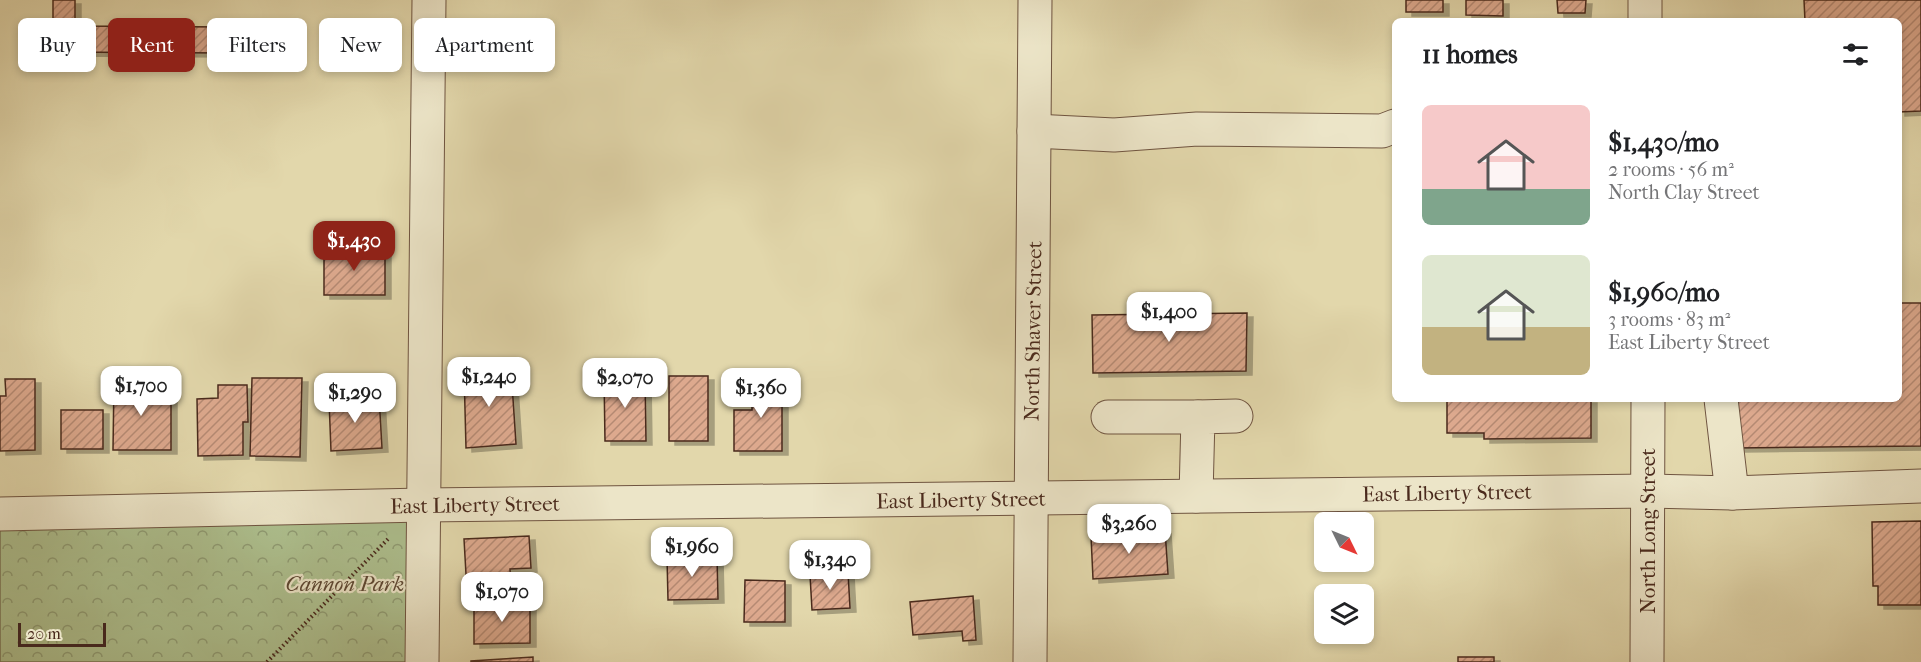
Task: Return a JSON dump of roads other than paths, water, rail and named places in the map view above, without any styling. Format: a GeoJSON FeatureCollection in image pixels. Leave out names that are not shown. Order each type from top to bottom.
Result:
{"type":"FeatureCollection","features":[{"type":"Feature","properties":{"kind":"street"},"geometry":{"type":"LineString","coordinates":[[422,662],[429,0]]}},
{"type":"Feature","properties":{"kind":"street","name":"North Shaver Street"},"geometry":{"type":"LineString","coordinates":[[1030,662],[1035,0]]}},
{"type":"Feature","properties":{"kind":"street"},"geometry":{"type":"LineString","coordinates":[[1645,0],[1645,18]]}},
{"type":"Feature","properties":{"kind":"street"},"geometry":{"type":"LineString","coordinates":[[1034,131],[1114,135],[1197,129],[1382,131],[1392,127]]}},
{"type":"Feature","properties":{"kind":"street","name":"North Long Street"},"geometry":{"type":"LineString","coordinates":[[1647,662],[1648,402]]}},
{"type":"Feature","properties":{"kind":"street"},"geometry":{"type":"LineString","coordinates":[[1721,402],[1732,493]]}},
{"type":"Feature","properties":{"kind":"street"},"geometry":{"type":"LineString","coordinates":[[1108,417],[1236,416]]}},
{"type":"Feature","properties":{"kind":"street"},"geometry":{"type":"LineString","coordinates":[[1196,496],[1198,417]]}},
{"type":"Feature","properties":{"kind":"street","name":"East Liberty Street"},"geometry":{"type":"LineString","coordinates":[[0,514],[424,505],[1648,491],[1732,493],[1921,486]]}},
{"type":"Feature","properties":{"kind":"park label","name":"Cannon Park"},"geometry":{"type":"Point","coordinates":[345,584]}}]}
